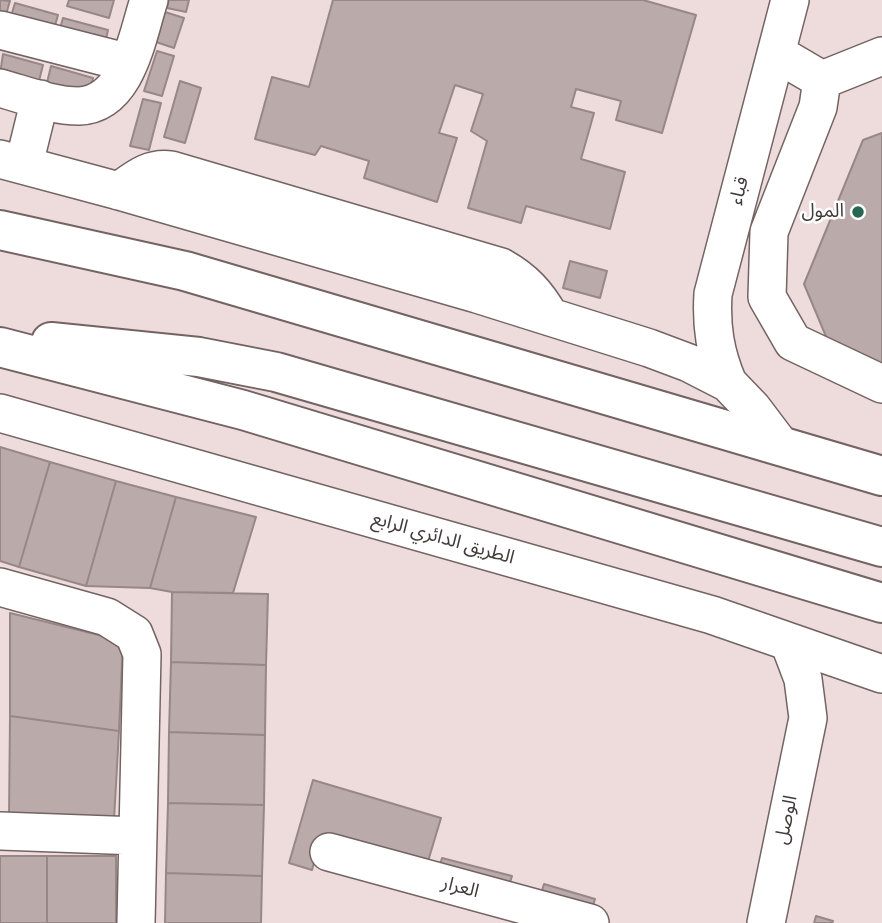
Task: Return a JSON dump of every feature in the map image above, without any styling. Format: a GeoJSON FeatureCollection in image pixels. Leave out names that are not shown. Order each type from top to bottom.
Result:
{"type":"FeatureCollection","features":[{"type":"Feature","properties":{"kind":"main road"},"geometry":{"type":"LineString","coordinates":[[0,230],[185,271],[882,476]]}},
{"type":"Feature","properties":{"kind":"main road"},"geometry":{"type":"LineString","coordinates":[[0,339],[137,349],[199,357],[276,372],[882,547]]}},
{"type":"Feature","properties":{"kind":"main road"},"geometry":{"type":"LineString","coordinates":[[0,347],[243,410],[882,603]]}},
{"type":"Feature","properties":{"kind":"street"},"geometry":{"type":"LineString","coordinates":[[0,88],[81,106],[97,102],[111,93],[121,80],[149,0]]}},
{"type":"Feature","properties":{"kind":"street","name":"قباء"},"geometry":{"type":"LineString","coordinates":[[728,383],[715,345],[713,294],[790,0]]}},
{"type":"Feature","properties":{"kind":"street"},"geometry":{"type":"LineString","coordinates":[[0,30],[129,63]]}},
{"type":"Feature","properties":{"kind":"street"},"geometry":{"type":"LineString","coordinates":[[776,52],[822,80]]}},
{"type":"Feature","properties":{"kind":"street"},"geometry":{"type":"LineString","coordinates":[[822,80],[882,56]]}},
{"type":"Feature","properties":{"kind":"street"},"geometry":{"type":"LineString","coordinates":[[822,80],[818,107],[769,232],[766,297],[793,342],[882,384]]}},
{"type":"Feature","properties":{"kind":"street"},"geometry":{"type":"LineString","coordinates":[[40,99],[12,162],[119,191],[649,348],[689,363],[728,383],[752,408],[780,445]]}},
{"type":"Feature","properties":{"kind":"street","name":"الطريق الدائري الرابع"},"geometry":{"type":"LineString","coordinates":[[0,414],[712,615],[872,672]]}},
{"type":"Feature","properties":{"kind":"street"},"geometry":{"type":"LineString","coordinates":[[0,587],[107,617],[134,634],[142,654],[136,923]]}},
{"type":"Feature","properties":{"kind":"street","name":"الوصل"},"geometry":{"type":"LineString","coordinates":[[766,923],[808,718],[803,679],[789,642]]}},
{"type":"Feature","properties":{"kind":"street"},"geometry":{"type":"LineString","coordinates":[[808,718],[833,691],[872,672]]}},
{"type":"Feature","properties":{"kind":"street"},"geometry":{"type":"LineString","coordinates":[[0,831],[138,836]]}},
{"type":"Feature","properties":{"kind":"street","name":"العرار"},"geometry":{"type":"LineString","coordinates":[[329,852],[590,923]]}},
{"type":"Feature","properties":{"kind":"building"},"geometry":{"type":"Polygon","coordinates":[[[0,0],[10,1],[4,21],[0,19],[0,0]]]}},
{"type":"Feature","properties":{"kind":"building"},"geometry":{"type":"Polygon","coordinates":[[[69,0],[114,0],[109,18],[67,6],[69,0]]]}},
{"type":"Feature","properties":{"kind":"building"},"geometry":{"type":"Polygon","coordinates":[[[169,0],[189,0],[186,12],[167,8],[169,0]]]}},
{"type":"Feature","properties":{"kind":"building"},"geometry":{"type":"Polygon","coordinates":[[[333,0],[643,0],[696,15],[662,133],[616,120],[621,101],[576,89],[571,107],[594,113],[581,159],[625,172],[610,229],[526,206],[521,223],[468,208],[487,141],[471,131],[483,94],[455,85],[439,133],[457,138],[437,202],[364,178],[369,161],[321,146],[315,155],[255,139],[272,77],[309,87],[333,0]]]}},
{"type":"Feature","properties":{"kind":"building"},"geometry":{"type":"Polygon","coordinates":[[[15,3],[58,15],[52,36],[9,23],[15,3]]]}},
{"type":"Feature","properties":{"kind":"building"},"geometry":{"type":"Polygon","coordinates":[[[165,12],[184,18],[174,48],[156,42],[165,12]]]}},
{"type":"Feature","properties":{"kind":"building"},"geometry":{"type":"Polygon","coordinates":[[[63,18],[108,30],[104,48],[58,35],[63,18]]]}},
{"type":"Feature","properties":{"kind":"building"},"geometry":{"type":"Polygon","coordinates":[[[157,51],[174,56],[162,96],[144,91],[157,51]]]}},
{"type":"Feature","properties":{"kind":"building"},"geometry":{"type":"Polygon","coordinates":[[[3,54],[43,65],[38,85],[0,74],[3,54]]]}},
{"type":"Feature","properties":{"kind":"building"},"geometry":{"type":"Polygon","coordinates":[[[51,66],[93,78],[88,99],[46,87],[51,66]]]}},
{"type":"Feature","properties":{"kind":"building"},"geometry":{"type":"Polygon","coordinates":[[[180,81],[201,88],[185,143],[164,137],[180,81]]]}},
{"type":"Feature","properties":{"kind":"building"},"geometry":{"type":"Polygon","coordinates":[[[143,99],[161,103],[149,150],[130,146],[143,99]]]}},
{"type":"Feature","properties":{"kind":"building","name":"المول"},"geometry":{"type":"Polygon","coordinates":[[[882,133],[882,370],[830,346],[804,284],[863,140],[882,133]]]}},
{"type":"Feature","properties":{"kind":"building"},"geometry":{"type":"Polygon","coordinates":[[[570,261],[607,271],[600,298],[563,288],[570,261]]]}},
{"type":"Feature","properties":{"kind":"building"},"geometry":{"type":"Polygon","coordinates":[[[0,447],[50,462],[19,567],[0,561],[0,447]]]}},
{"type":"Feature","properties":{"kind":"building"},"geometry":{"type":"Polygon","coordinates":[[[50,462],[116,481],[86,586],[19,567],[50,462]]]}},
{"type":"Feature","properties":{"kind":"building"},"geometry":{"type":"Polygon","coordinates":[[[116,481],[176,497],[150,588],[86,586],[116,481]]]}},
{"type":"Feature","properties":{"kind":"building"},"geometry":{"type":"Polygon","coordinates":[[[176,497],[256,517],[233,593],[172,592],[150,588],[176,497]]]}},
{"type":"Feature","properties":{"kind":"building"},"geometry":{"type":"Polygon","coordinates":[[[172,592],[268,594],[266,665],[171,662],[172,592]]]}},
{"type":"Feature","properties":{"kind":"building"},"geometry":{"type":"Polygon","coordinates":[[[10,613],[123,641],[119,731],[10,716],[10,613]]]}},
{"type":"Feature","properties":{"kind":"building"},"geometry":{"type":"Polygon","coordinates":[[[171,662],[266,665],[265,735],[169,732],[171,662]]]}},
{"type":"Feature","properties":{"kind":"building"},"geometry":{"type":"Polygon","coordinates":[[[10,716],[119,731],[114,820],[9,818],[10,716]]]}},
{"type":"Feature","properties":{"kind":"building"},"geometry":{"type":"Polygon","coordinates":[[[169,732],[265,735],[264,805],[168,803],[169,732]]]}},
{"type":"Feature","properties":{"kind":"building"},"geometry":{"type":"Polygon","coordinates":[[[313,780],[441,818],[426,868],[321,837],[312,870],[289,863],[313,780]]]}},
{"type":"Feature","properties":{"kind":"building"},"geometry":{"type":"Polygon","coordinates":[[[168,803],[264,805],[262,876],[166,873],[168,803]]]}},
{"type":"Feature","properties":{"kind":"building"},"geometry":{"type":"Polygon","coordinates":[[[0,856],[47,856],[47,923],[0,923],[0,856]]]}},
{"type":"Feature","properties":{"kind":"building"},"geometry":{"type":"Polygon","coordinates":[[[47,856],[116,856],[116,923],[47,923],[47,856]]]}},
{"type":"Feature","properties":{"kind":"building"},"geometry":{"type":"Polygon","coordinates":[[[442,858],[512,876],[508,889],[438,871],[442,858]]]}},
{"type":"Feature","properties":{"kind":"building"},"geometry":{"type":"Polygon","coordinates":[[[166,873],[262,876],[261,923],[165,923],[166,873]]]}},
{"type":"Feature","properties":{"kind":"building"},"geometry":{"type":"Polygon","coordinates":[[[544,884],[595,899],[590,915],[539,900],[544,884]]]}},
{"type":"Feature","properties":{"kind":"building"},"geometry":{"type":"Polygon","coordinates":[[[816,916],[833,921],[814,923],[816,916]]]}},
{"type":"Feature","properties":{"kind":"place","name":"المول"},"geometry":{"type":"Point","coordinates":[858,212]}}]}
